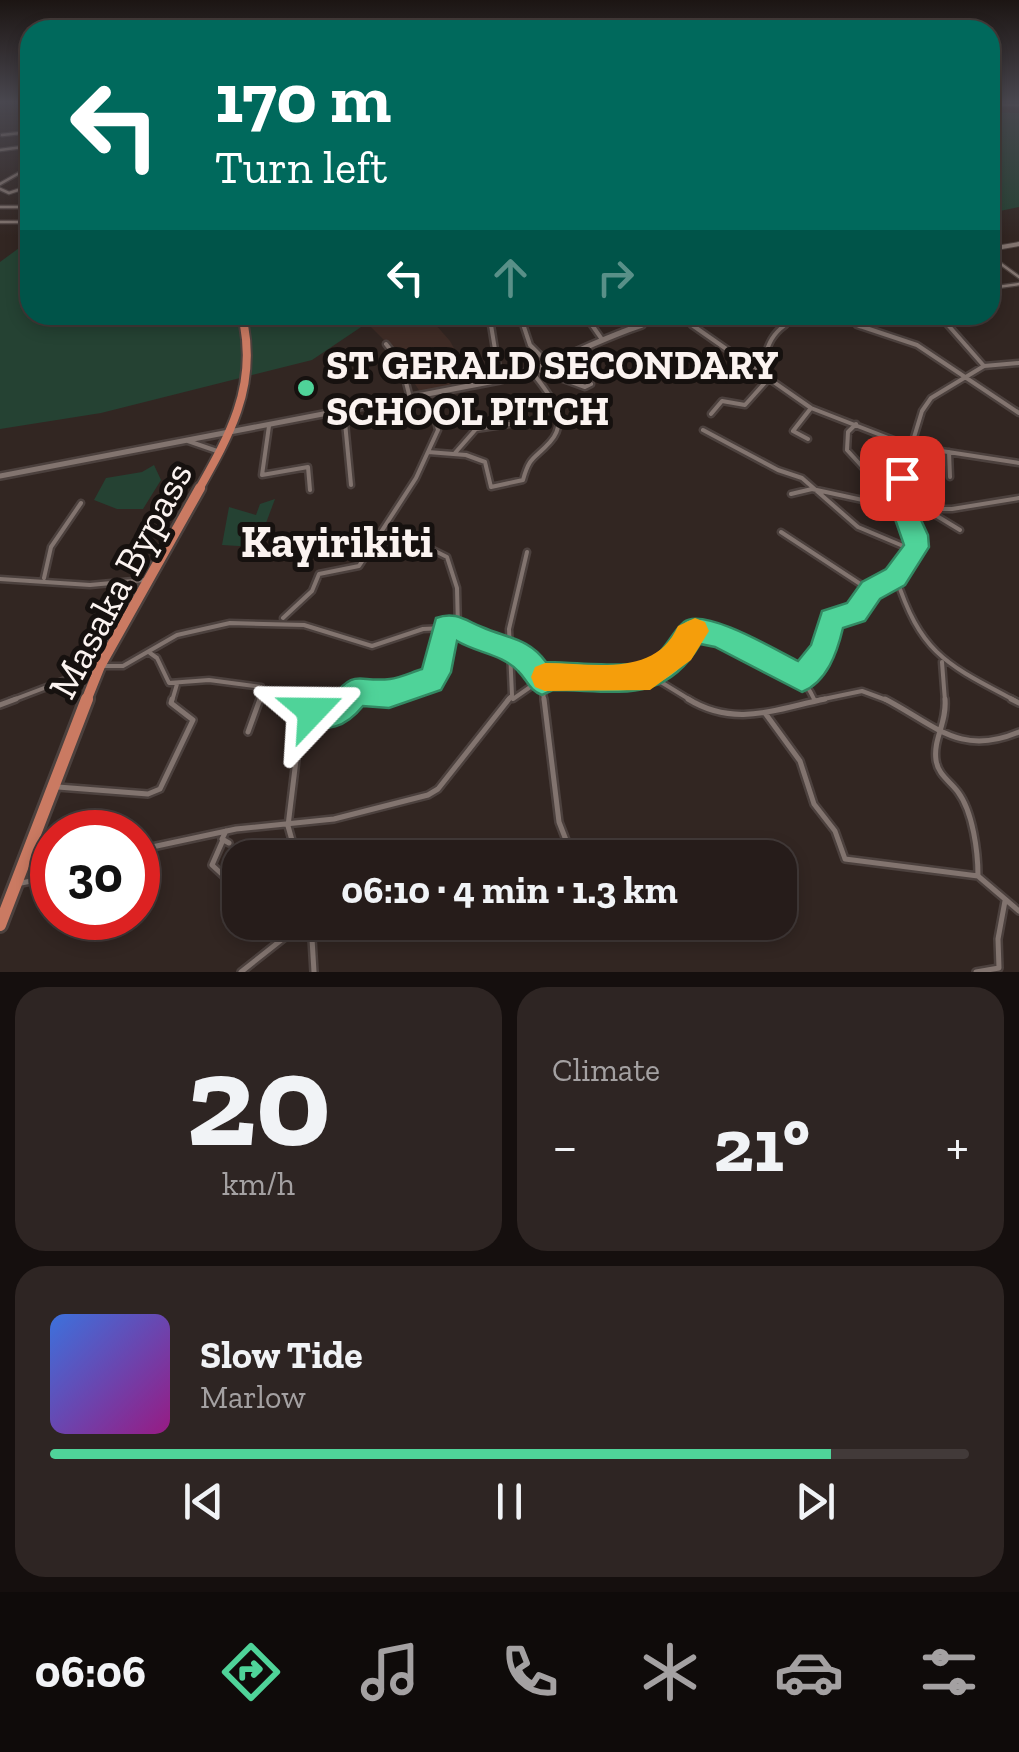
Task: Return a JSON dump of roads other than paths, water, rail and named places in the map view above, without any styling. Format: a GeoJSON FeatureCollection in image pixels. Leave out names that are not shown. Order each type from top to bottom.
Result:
{"type":"FeatureCollection","features":[{"type":"Feature","properties":{"kind":"highway","name":"Masaka Bypass"},"geometry":{"type":"LineString","coordinates":[[0,925],[100,666],[233,430],[248,372],[244,325]]}},
{"type":"Feature","properties":{"kind":"main road"},"geometry":{"type":"LineString","coordinates":[[0,476],[500,380],[536,371],[601,338],[642,325]]}},
{"type":"Feature","properties":{"kind":"street"},"geometry":{"type":"LineString","coordinates":[[0,222],[20,222]]}},
{"type":"Feature","properties":{"kind":"street"},"geometry":{"type":"LineString","coordinates":[[491,325],[500,380]]}},
{"type":"Feature","properties":{"kind":"street"},"geometry":{"type":"LineString","coordinates":[[592,325],[601,338]]}},
{"type":"Feature","properties":{"kind":"street"},"geometry":{"type":"LineString","coordinates":[[689,325],[811,408],[914,447],[1019,463]]}},
{"type":"Feature","properties":{"kind":"street"},"geometry":{"type":"LineString","coordinates":[[756,368],[763,362],[761,348],[782,325]]}},
{"type":"Feature","properties":{"kind":"street"},"geometry":{"type":"LineString","coordinates":[[857,325],[910,342],[1019,413]]}},
{"type":"Feature","properties":{"kind":"street"},"geometry":{"type":"LineString","coordinates":[[949,325],[984,366]]}},
{"type":"Feature","properties":{"kind":"street"},"geometry":{"type":"LineString","coordinates":[[524,327],[530,345],[550,365]]}},
{"type":"Feature","properties":{"kind":"street"},"geometry":{"type":"LineString","coordinates":[[386,344],[401,363],[410,400]]}},
{"type":"Feature","properties":{"kind":"street"},"geometry":{"type":"LineString","coordinates":[[802,678],[824,651],[832,620],[852,615],[871,590],[896,577],[915,551],[916,535],[898,490],[924,404],[984,366],[1019,364]]}},
{"type":"Feature","properties":{"kind":"street"},"geometry":{"type":"LineString","coordinates":[[536,371],[585,387],[591,384]]}},
{"type":"Feature","properties":{"kind":"street"},"geometry":{"type":"LineString","coordinates":[[428,452],[456,453],[486,464],[490,487],[523,480],[529,458],[552,441],[560,422],[554,400],[536,371]]}},
{"type":"Feature","properties":{"kind":"street"},"geometry":{"type":"LineString","coordinates":[[711,414],[722,401],[745,405],[770,377]]}},
{"type":"Feature","properties":{"kind":"street"},"geometry":{"type":"LineString","coordinates":[[282,620],[312,591],[319,574],[359,566],[374,542],[438,430],[436,418],[418,398]]}},
{"type":"Feature","properties":{"kind":"street"},"geometry":{"type":"LineString","coordinates":[[808,440],[793,431],[811,408]]}},
{"type":"Feature","properties":{"kind":"street"},"geometry":{"type":"LineString","coordinates":[[344,412],[351,485]]}},
{"type":"Feature","properties":{"kind":"street"},"geometry":{"type":"LineString","coordinates":[[456,453],[461,440],[476,428],[509,424]]}},
{"type":"Feature","properties":{"kind":"street"},"geometry":{"type":"LineString","coordinates":[[856,424],[848,432],[848,452],[865,471],[898,490]]}},
{"type":"Feature","properties":{"kind":"street"},"geometry":{"type":"LineString","coordinates":[[269,426],[262,475],[308,467],[310,490]]}},
{"type":"Feature","properties":{"kind":"street"},"geometry":{"type":"LineString","coordinates":[[704,430],[778,470],[802,478],[858,528],[915,551]]}},
{"type":"Feature","properties":{"kind":"street"},"geometry":{"type":"LineString","coordinates":[[187,441],[221,453]]}},
{"type":"Feature","properties":{"kind":"street"},"geometry":{"type":"LineString","coordinates":[[949,452],[950,476]]}},
{"type":"Feature","properties":{"kind":"street"},"geometry":{"type":"LineString","coordinates":[[791,494],[815,490],[904,510],[912,506],[927,510],[960,530]]}},
{"type":"Feature","properties":{"kind":"street"},"geometry":{"type":"LineString","coordinates":[[927,510],[954,506],[972,509],[1019,498]]}},
{"type":"Feature","properties":{"kind":"street"},"geometry":{"type":"LineString","coordinates":[[44,579],[51,547],[81,503]]}},
{"type":"Feature","properties":{"kind":"street"},"geometry":{"type":"LineString","coordinates":[[780,532],[871,590]]}},
{"type":"Feature","properties":{"kind":"street"},"geometry":{"type":"LineString","coordinates":[[374,542],[415,541],[447,556],[457,588],[458,628]]}},
{"type":"Feature","properties":{"kind":"street"},"geometry":{"type":"LineString","coordinates":[[509,702],[513,689],[507,646],[527,552]]}},
{"type":"Feature","properties":{"kind":"street"},"geometry":{"type":"LineString","coordinates":[[896,577],[907,612],[942,661],[1019,703]]}},
{"type":"Feature","properties":{"kind":"street"},"geometry":{"type":"LineString","coordinates":[[0,579],[44,579],[102,588],[149,580]]}},
{"type":"Feature","properties":{"kind":"street"},"geometry":{"type":"LineString","coordinates":[[0,704],[100,666],[116,670],[178,635],[282,620],[342,634],[362,644],[382,643],[426,628],[458,628],[480,640],[507,646],[530,663],[542,681],[563,840]]}},
{"type":"Feature","properties":{"kind":"street"},"geometry":{"type":"LineString","coordinates":[[292,840],[288,826],[300,727],[307,714],[338,713],[356,690],[389,694],[431,680],[437,672],[446,627]]}},
{"type":"Feature","properties":{"kind":"street"},"geometry":{"type":"LineString","coordinates":[[650,676],[682,650],[694,630],[719,636],[802,678],[814,699]]}},
{"type":"Feature","properties":{"kind":"street"},"geometry":{"type":"LineString","coordinates":[[150,654],[158,658],[166,680],[178,684],[209,680],[261,687],[263,692],[248,732]]}},
{"type":"Feature","properties":{"kind":"street"},"geometry":{"type":"LineString","coordinates":[[942,661],[948,713],[936,746],[936,763],[942,776],[960,794],[978,854],[978,876]]}},
{"type":"Feature","properties":{"kind":"street"},"geometry":{"type":"LineString","coordinates":[[160,845],[226,830],[334,819],[428,794],[444,781],[509,702],[546,676],[650,676],[718,714],[740,717],[852,692],[871,693],[942,735],[986,743],[1019,732]]}},
{"type":"Feature","properties":{"kind":"street"},"geometry":{"type":"LineString","coordinates":[[53,787],[152,794],[160,789],[193,720],[171,703],[178,684]]}},
{"type":"Feature","properties":{"kind":"street"},"geometry":{"type":"LineString","coordinates":[[765,713],[800,761],[814,804],[832,827],[845,858],[978,876],[1019,911]]}},
{"type":"Feature","properties":{"kind":"street"},"geometry":{"type":"LineString","coordinates":[[226,830],[226,840]]}},
{"type":"Feature","properties":{"kind":"street"},"geometry":{"type":"LineString","coordinates":[[222,849],[212,865],[222,874]]}},
{"type":"Feature","properties":{"kind":"street"},"geometry":{"type":"LineString","coordinates":[[16,884],[30,881]]}},
{"type":"Feature","properties":{"kind":"street"},"geometry":{"type":"LineString","coordinates":[[976,972],[999,968],[998,939],[1005,901]]}},
{"type":"Feature","properties":{"kind":"street"},"geometry":{"type":"LineString","coordinates":[[241,972],[283,940]]}},
{"type":"Feature","properties":{"kind":"street"},"geometry":{"type":"LineString","coordinates":[[310,940],[314,972]]}},
{"type":"Feature","properties":{"kind":"place","name":"ST GERALD SECONDARY SCHOOL PITCH"},"geometry":{"type":"Point","coordinates":[306,388]}},
{"type":"Feature","properties":{"kind":"district","name":"Kayirikiti"},"geometry":{"type":"Point","coordinates":[337,542]}}]}
